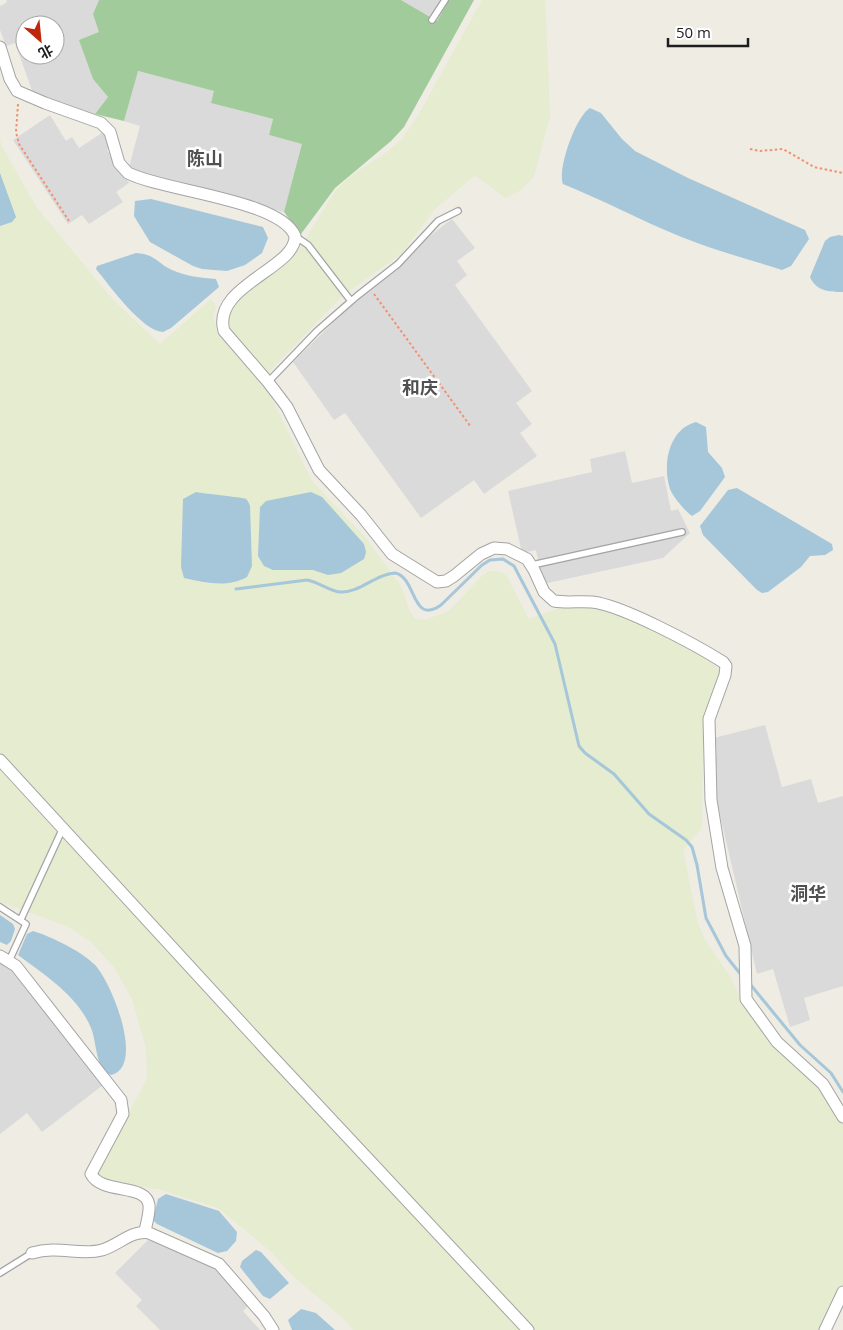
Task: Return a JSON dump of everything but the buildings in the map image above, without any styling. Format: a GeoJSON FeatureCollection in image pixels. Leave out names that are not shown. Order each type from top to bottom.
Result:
{"type":"FeatureCollection","features":[{"type":"Feature","properties":{"kind":"street"},"geometry":{"type":"LineString","coordinates":[[0,47],[10,79],[16,91],[38,101],[101,122],[110,132],[119,163],[128,173],[266,212],[288,224],[295,236],[292,249],[243,289],[223,314],[221,322],[224,332],[268,382],[287,407],[319,470],[361,515],[395,557],[437,582],[446,581],[477,556],[494,548],[516,551],[532,565],[544,592],[554,601],[593,602],[614,608],[664,630],[716,657],[726,666],[725,675],[709,720],[711,800],[722,868],[745,946],[746,999],[778,1042],[823,1084],[843,1116]]}},
{"type":"Feature","properties":{"kind":"street"},"geometry":{"type":"LineString","coordinates":[[0,760],[270,1054],[528,1330]]}},
{"type":"Feature","properties":{"kind":"street"},"geometry":{"type":"LineString","coordinates":[[4,958],[16,966],[121,1100],[123,1114],[91,1174],[102,1184],[140,1193],[146,1198],[150,1207],[145,1232]]}},
{"type":"Feature","properties":{"kind":"street"},"geometry":{"type":"LineString","coordinates":[[32,1253],[50,1249],[100,1251],[145,1232],[220,1264],[264,1316],[273,1330]]}},
{"type":"Feature","properties":{"kind":"street"},"geometry":{"type":"LineString","coordinates":[[825,1330],[843,1292]]}},
{"type":"Feature","properties":{"kind":"lane"},"geometry":{"type":"LineString","coordinates":[[432,20],[445,0]]}},
{"type":"Feature","properties":{"kind":"lane"},"geometry":{"type":"LineString","coordinates":[[268,382],[317,331],[398,264],[438,221],[458,211]]}},
{"type":"Feature","properties":{"kind":"lane"},"geometry":{"type":"LineString","coordinates":[[295,236],[308,245],[351,301]]}},
{"type":"Feature","properties":{"kind":"lane"},"geometry":{"type":"LineString","coordinates":[[532,565],[682,532]]}},
{"type":"Feature","properties":{"kind":"lane"},"geometry":{"type":"LineString","coordinates":[[21,919],[63,828]]}},
{"type":"Feature","properties":{"kind":"lane"},"geometry":{"type":"LineString","coordinates":[[0,907],[26,924],[4,958]]}},
{"type":"Feature","properties":{"kind":"lane"},"geometry":{"type":"LineString","coordinates":[[0,1273],[32,1253]]}},
{"type":"Feature","properties":{"kind":"path"},"geometry":{"type":"LineString","coordinates":[[16,91],[16,132],[19,144],[70,221]]}},
{"type":"Feature","properties":{"kind":"path"},"geometry":{"type":"LineString","coordinates":[[750,149],[760,151],[783,149],[814,167],[843,173]]}},
{"type":"Feature","properties":{"kind":"path"},"geometry":{"type":"LineString","coordinates":[[368,287],[471,427]]}},
{"type":"Feature","properties":{"kind":"shaded area"},"geometry":{"type":"Polygon","coordinates":[[[7,0],[99,0],[93,14],[100,32],[93,79],[108,97],[95,114],[34,96],[23,65],[65,65],[65,15],[15,15],[15,43],[6,46],[0,30],[0,6],[6,3],[7,0]]]}},
{"type":"Feature","properties":{"kind":"shaded area"},"geometry":{"type":"Polygon","coordinates":[[[401,0],[449,0],[437,21],[401,0]]]}},
{"type":"Feature","properties":{"kind":"shaded area"},"geometry":{"type":"Polygon","coordinates":[[[137,71],[215,91],[212,103],[273,119],[269,135],[303,144],[284,212],[128,171],[140,126],[124,121],[137,71]]]}},
{"type":"Feature","properties":{"kind":"shaded area"},"geometry":{"type":"Polygon","coordinates":[[[50,115],[66,141],[72,137],[79,148],[105,131],[114,145],[107,150],[129,183],[116,192],[123,202],[89,224],[82,215],[68,224],[13,140],[50,115]]]}},
{"type":"Feature","properties":{"kind":"shaded area"},"geometry":{"type":"Polygon","coordinates":[[[452,219],[475,248],[457,261],[467,275],[455,285],[532,391],[516,403],[532,424],[520,433],[537,456],[484,494],[474,480],[421,518],[345,413],[334,420],[293,362],[348,308],[397,270],[418,245],[452,219]]]}},
{"type":"Feature","properties":{"kind":"shaded area"},"geometry":{"type":"Polygon","coordinates":[[[625,451],[632,483],[664,476],[671,511],[678,509],[690,533],[663,558],[543,584],[536,550],[522,553],[508,491],[592,472],[590,459],[625,451]]]}},
{"type":"Feature","properties":{"kind":"shaded area"},"geometry":{"type":"Polygon","coordinates":[[[765,725],[782,787],[811,779],[818,803],[843,796],[843,986],[804,998],[810,1020],[790,1027],[773,969],[757,974],[714,789],[714,738],[765,725]]]}},
{"type":"Feature","properties":{"kind":"shaded area"},"geometry":{"type":"Polygon","coordinates":[[[0,960],[9,963],[103,1085],[42,1132],[27,1113],[0,1134],[0,960]]]}},
{"type":"Feature","properties":{"kind":"shaded area"},"geometry":{"type":"Polygon","coordinates":[[[148,1240],[214,1263],[251,1303],[243,1311],[260,1330],[160,1330],[136,1306],[142,1300],[115,1273],[148,1240]]]}},
{"type":"Feature","properties":{"kind":"green space"},"geometry":{"type":"Polygon","coordinates":[[[99,0],[401,0],[437,21],[449,0],[474,0],[404,127],[391,141],[335,188],[301,234],[284,212],[302,144],[269,135],[273,119],[211,103],[214,91],[138,71],[124,121],[95,114],[108,97],[93,79],[79,40],[99,32],[93,14],[99,0]]]}},
{"type":"Feature","properties":{"kind":"green space"},"geometry":{"type":"Polygon","coordinates":[[[482,0],[545,0],[550,116],[534,176],[521,190],[505,198],[475,175],[436,208],[401,254],[342,296],[266,375],[231,332],[228,316],[230,309],[301,246],[336,190],[352,175],[390,150],[403,138],[420,112],[482,0]]]}},
{"type":"Feature","properties":{"kind":"green space"},"geometry":{"type":"Polygon","coordinates":[[[0,137],[1,145],[37,208],[114,301],[160,344],[211,299],[216,307],[213,315],[217,332],[265,385],[312,481],[365,537],[401,586],[410,612],[415,619],[424,620],[450,610],[482,576],[489,571],[499,571],[506,575],[529,619],[560,608],[598,608],[628,618],[698,654],[717,667],[720,675],[703,731],[702,822],[700,830],[683,850],[698,924],[705,940],[731,978],[747,1011],[774,1045],[823,1089],[843,1125],[843,1284],[821,1330],[353,1330],[344,1319],[294,1277],[269,1250],[218,1208],[158,1189],[106,1182],[99,1178],[96,1170],[144,1085],[147,1076],[146,1048],[132,999],[114,967],[90,941],[67,926],[0,902],[0,137]]]}},
{"type":"Feature","properties":{"kind":"water"},"geometry":{"type":"Polygon","coordinates":[[[590,108],[601,113],[622,139],[635,151],[688,178],[805,230],[809,239],[791,266],[782,270],[705,246],[664,230],[563,184],[563,167],[569,143],[579,121],[590,108]]]}},
{"type":"Feature","properties":{"kind":"water"},"geometry":{"type":"Polygon","coordinates":[[[0,173],[16,217],[12,222],[0,226],[0,173]]]}},
{"type":"Feature","properties":{"kind":"water"},"geometry":{"type":"Polygon","coordinates":[[[151,199],[263,227],[268,238],[262,253],[245,265],[227,271],[202,269],[193,266],[150,242],[134,216],[135,201],[151,199]]]}},
{"type":"Feature","properties":{"kind":"water"},"geometry":{"type":"Polygon","coordinates":[[[843,236],[843,292],[819,288],[810,277],[825,241],[830,237],[843,236]]]}},
{"type":"Feature","properties":{"kind":"water"},"geometry":{"type":"Polygon","coordinates":[[[136,253],[148,255],[182,274],[216,279],[219,287],[171,328],[163,332],[155,330],[136,316],[96,269],[97,266],[136,253]]]}},
{"type":"Feature","properties":{"kind":"water"},"geometry":{"type":"Polygon","coordinates":[[[696,422],[706,427],[708,452],[722,468],[725,477],[700,511],[692,516],[679,504],[670,489],[667,469],[670,449],[674,440],[679,432],[696,422]]]}},
{"type":"Feature","properties":{"kind":"water"},"geometry":{"type":"Polygon","coordinates":[[[737,488],[832,544],[833,550],[825,555],[810,556],[801,567],[768,592],[762,593],[757,590],[703,535],[700,526],[728,490],[737,488]]]}},
{"type":"Feature","properties":{"kind":"water"},"geometry":{"type":"Polygon","coordinates":[[[196,492],[243,498],[248,502],[250,506],[252,566],[247,577],[224,583],[208,583],[184,578],[181,567],[183,499],[196,492]]]}},
{"type":"Feature","properties":{"kind":"water"},"geometry":{"type":"Polygon","coordinates":[[[311,492],[322,497],[364,544],[366,552],[364,559],[341,573],[328,575],[313,570],[273,570],[264,566],[258,556],[260,507],[266,501],[311,492]]]}},
{"type":"Feature","properties":{"kind":"water"},"geometry":{"type":"Polygon","coordinates":[[[0,915],[13,924],[15,929],[11,941],[7,945],[0,942],[0,915]]]}},
{"type":"Feature","properties":{"kind":"water"},"geometry":{"type":"Polygon","coordinates":[[[33,931],[65,944],[88,959],[101,973],[109,987],[122,1022],[126,1057],[121,1069],[111,1075],[106,1072],[99,1061],[91,1028],[78,1006],[60,987],[18,955],[27,934],[33,931]]]}},
{"type":"Feature","properties":{"kind":"water"},"geometry":{"type":"Polygon","coordinates":[[[166,1194],[219,1211],[237,1232],[236,1241],[227,1251],[218,1253],[157,1224],[153,1220],[158,1199],[166,1194]]]}},
{"type":"Feature","properties":{"kind":"water"},"geometry":{"type":"Polygon","coordinates":[[[256,1250],[261,1252],[289,1283],[270,1299],[263,1296],[240,1267],[242,1261],[256,1250]]]}},
{"type":"Feature","properties":{"kind":"water"},"geometry":{"type":"Polygon","coordinates":[[[301,1309],[316,1313],[335,1330],[292,1330],[288,1320],[301,1309]]]}},
{"type":"Feature","properties":{"kind":"waterway"},"geometry":{"type":"LineString","coordinates":[[236,589],[307,580],[336,591],[347,592],[388,574],[395,573],[402,576],[419,605],[424,609],[431,610],[441,605],[482,565],[490,560],[503,559],[514,566],[555,644],[579,746],[585,753],[614,774],[649,814],[686,840],[692,847],[706,918],[726,956],[742,976]]}},
{"type":"Feature","properties":{"kind":"waterway"},"geometry":{"type":"LineString","coordinates":[[750,984],[800,1045],[831,1073],[843,1092]]}},
{"type":"Feature","properties":{"kind":"district","name":"陈山"},"geometry":{"type":"Point","coordinates":[205,159]}},
{"type":"Feature","properties":{"kind":"district","name":"和庆"},"geometry":{"type":"Point","coordinates":[420,388]}},
{"type":"Feature","properties":{"kind":"district","name":"洞华"},"geometry":{"type":"Point","coordinates":[808,894]}}]}
